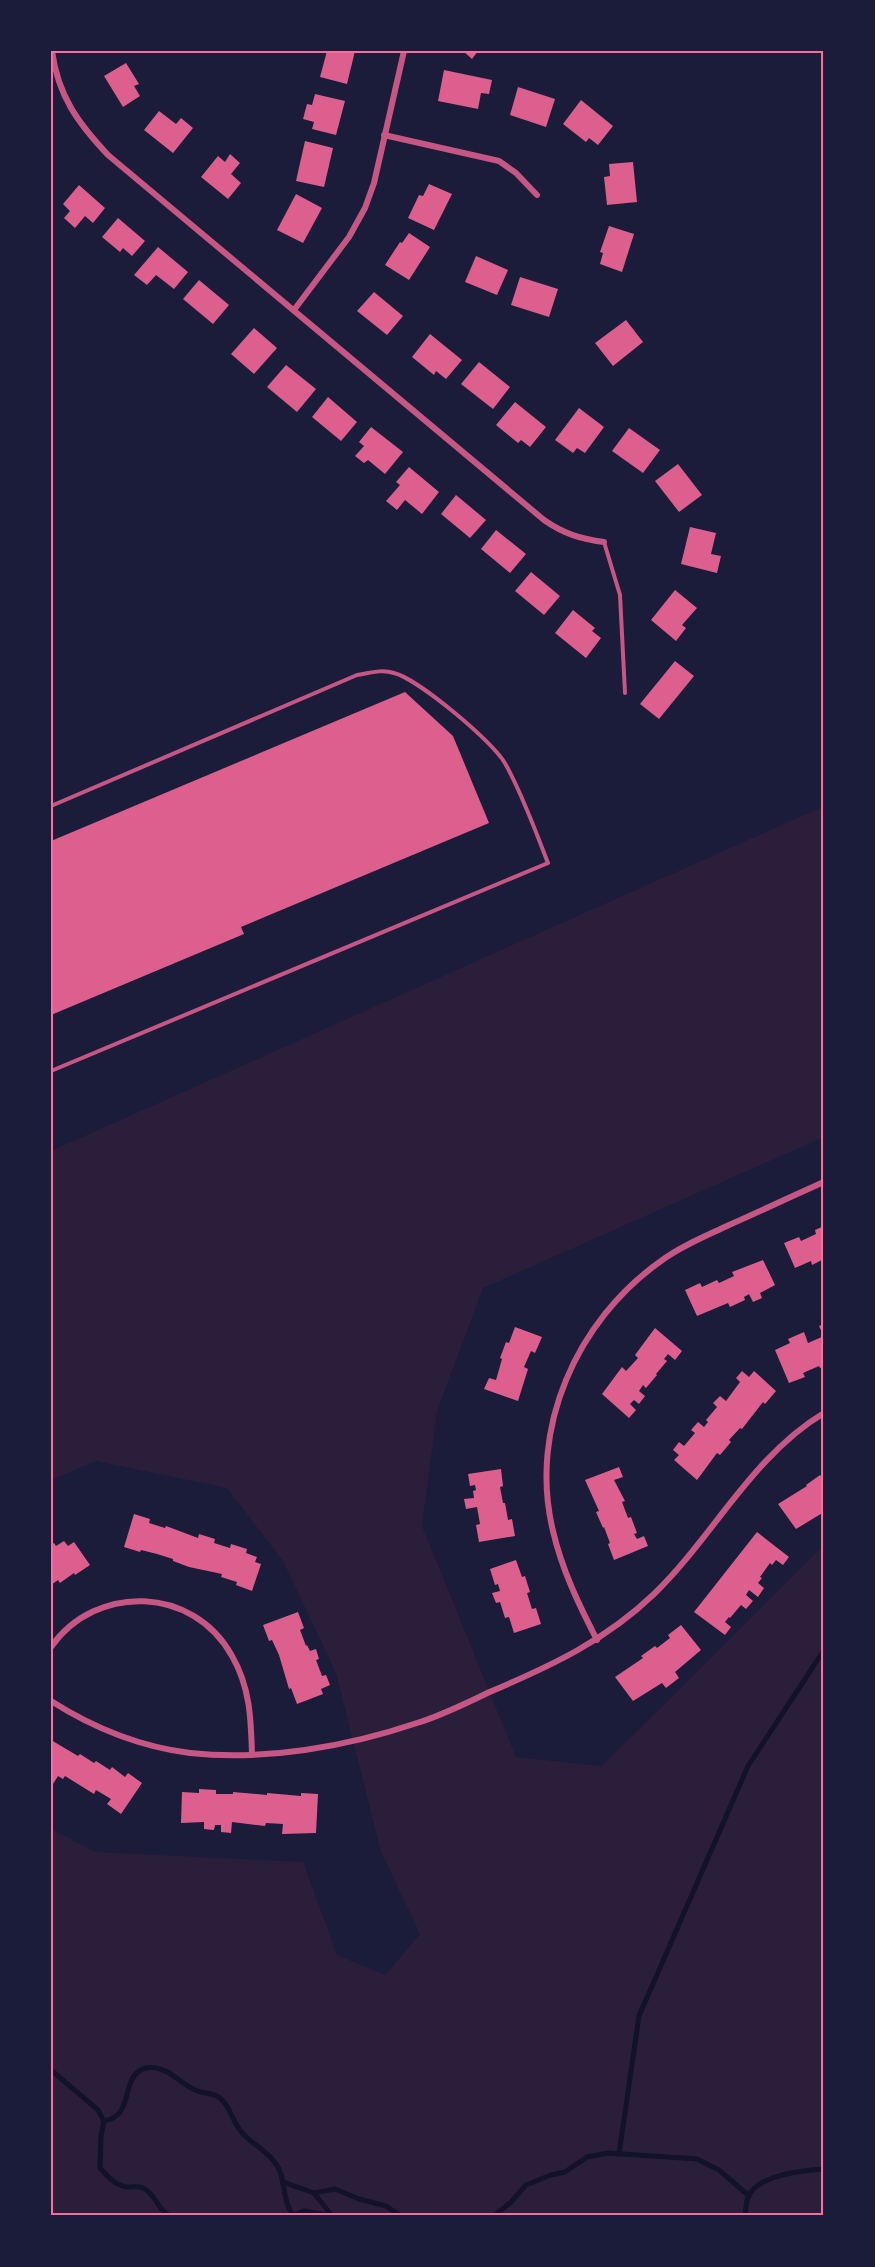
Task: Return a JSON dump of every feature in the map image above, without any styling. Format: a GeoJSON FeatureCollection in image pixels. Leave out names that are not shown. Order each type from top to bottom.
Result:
{"type":"FeatureCollection","features":[{"type":"Feature","properties":{"kind":"street"},"geometry":{"type":"LineString","coordinates":[[52,51],[55,71],[68,104],[83,128],[108,155],[544,520],[562,532],[581,539],[604,542]]}},
{"type":"Feature","properties":{"kind":"street"},"geometry":{"type":"LineString","coordinates":[[294,310],[349,237],[365,208],[374,183],[404,51]]}},
{"type":"Feature","properties":{"kind":"street"},"geometry":{"type":"LineString","coordinates":[[384,135],[499,161],[516,173],[537,195]]}},
{"type":"Feature","properties":{"kind":"street"},"geometry":{"type":"LineString","coordinates":[[597,1640],[579,1606],[564,1569],[552,1530],[546,1487],[547,1448],[567,1376],[585,1340],[606,1311],[632,1283],[662,1260],[695,1241],[824,1182]]}},
{"type":"Feature","properties":{"kind":"street"},"geometry":{"type":"LineString","coordinates":[[51,1701],[84,1720],[116,1734],[157,1747],[191,1753],[252,1754],[337,1744],[369,1738],[420,1722],[559,1661],[597,1640],[624,1620],[673,1574],[751,1477],[787,1442],[824,1413]]}},
{"type":"Feature","properties":{"kind":"street"},"geometry":{"type":"LineString","coordinates":[[51,1647],[64,1632],[76,1623],[91,1613],[115,1604],[137,1600],[152,1601],[191,1615],[203,1622],[218,1637],[237,1666],[249,1703],[252,1754]]}},
{"type":"Feature","properties":{"kind":"lane"},"geometry":{"type":"LineString","coordinates":[[604,542],[620,595],[625,693]]}},
{"type":"Feature","properties":{"kind":"lane"},"geometry":{"type":"LineString","coordinates":[[51,806],[357,675],[379,671],[400,675],[423,688],[497,750],[507,765],[548,863],[51,1071]]}},
{"type":"Feature","properties":{"kind":"shaded area"},"geometry":{"type":"Polygon","coordinates":[[[824,806],[824,1137],[483,1288],[437,1411],[422,1526],[516,1757],[602,1766],[824,1545],[824,2216],[51,2216],[51,1829],[96,1852],[303,1862],[337,1955],[385,1975],[420,1934],[381,1852],[336,1673],[283,1561],[227,1488],[96,1461],[51,1480],[51,1151],[824,806]]]}},
{"type":"Feature","properties":{"kind":"building"},"geometry":{"type":"Polygon","coordinates":[[[327,51],[355,51],[347,84],[320,77],[327,51]]]}},
{"type":"Feature","properties":{"kind":"building"},"geometry":{"type":"Polygon","coordinates":[[[463,51],[478,51],[472,59],[463,51]]]}},
{"type":"Feature","properties":{"kind":"building"},"geometry":{"type":"Polygon","coordinates":[[[126,63],[139,84],[134,86],[140,96],[123,107],[104,76],[126,63]]]}},
{"type":"Feature","properties":{"kind":"building"},"geometry":{"type":"Polygon","coordinates":[[[444,70],[492,80],[489,94],[481,93],[478,109],[438,101],[444,70]]]}},
{"type":"Feature","properties":{"kind":"building"},"geometry":{"type":"Polygon","coordinates":[[[518,87],[555,99],[546,127],[510,115],[518,87]]]}},
{"type":"Feature","properties":{"kind":"building"},"geometry":{"type":"Polygon","coordinates":[[[315,94],[345,101],[336,135],[312,129],[314,122],[303,119],[307,104],[312,105],[315,94]]]}},
{"type":"Feature","properties":{"kind":"building"},"geometry":{"type":"Polygon","coordinates":[[[581,100],[613,126],[598,145],[589,138],[586,142],[563,124],[581,100]]]}},
{"type":"Feature","properties":{"kind":"building"},"geometry":{"type":"Polygon","coordinates":[[[159,111],[176,124],[181,118],[193,128],[173,153],[144,130],[159,111]]]}},
{"type":"Feature","properties":{"kind":"building"},"geometry":{"type":"Polygon","coordinates":[[[305,141],[333,148],[324,187],[296,181],[305,141]]]}},
{"type":"Feature","properties":{"kind":"building"},"geometry":{"type":"Polygon","coordinates":[[[230,154],[240,163],[231,174],[241,183],[228,199],[201,177],[218,156],[225,162],[230,154]]]}},
{"type":"Feature","properties":{"kind":"building"},"geometry":{"type":"Polygon","coordinates":[[[633,162],[637,202],[607,205],[604,177],[610,176],[609,164],[633,162]]]}},
{"type":"Feature","properties":{"kind":"building"},"geometry":{"type":"Polygon","coordinates":[[[429,184],[452,194],[434,230],[408,218],[419,195],[423,196],[429,184]]]}},
{"type":"Feature","properties":{"kind":"building"},"geometry":{"type":"Polygon","coordinates":[[[79,185],[105,208],[93,223],[85,216],[75,228],[64,218],[70,211],[63,204],[79,185]]]}},
{"type":"Feature","properties":{"kind":"building"},"geometry":{"type":"Polygon","coordinates":[[[296,194],[322,208],[303,243],[277,230],[296,194]]]}},
{"type":"Feature","properties":{"kind":"building"},"geometry":{"type":"Polygon","coordinates":[[[118,218],[145,241],[132,256],[123,248],[120,252],[102,237],[118,218]]]}},
{"type":"Feature","properties":{"kind":"building"},"geometry":{"type":"Polygon","coordinates":[[[609,226],[634,234],[622,272],[600,264],[603,253],[600,252],[609,226]]]}},
{"type":"Feature","properties":{"kind":"building"},"geometry":{"type":"Polygon","coordinates":[[[409,233],[430,247],[409,280],[385,265],[409,233]]]}},
{"type":"Feature","properties":{"kind":"building"},"geometry":{"type":"Polygon","coordinates":[[[158,247],[188,272],[174,289],[156,275],[147,285],[134,275],[158,247]]]}},
{"type":"Feature","properties":{"kind":"building"},"geometry":{"type":"Polygon","coordinates":[[[476,256],[508,270],[497,295],[465,282],[476,256]]]}},
{"type":"Feature","properties":{"kind":"building"},"geometry":{"type":"Polygon","coordinates":[[[520,277],[558,289],[549,317],[511,305],[520,277]]]}},
{"type":"Feature","properties":{"kind":"building"},"geometry":{"type":"Polygon","coordinates":[[[199,280],[229,305],[213,324],[183,299],[199,280]]]}},
{"type":"Feature","properties":{"kind":"building"},"geometry":{"type":"Polygon","coordinates":[[[374,292],[403,316],[387,335],[357,311],[374,292]]]}},
{"type":"Feature","properties":{"kind":"building"},"geometry":{"type":"Polygon","coordinates":[[[626,320],[643,342],[613,366],[595,343],[626,320]]]}},
{"type":"Feature","properties":{"kind":"building"},"geometry":{"type":"Polygon","coordinates":[[[254,328],[277,348],[254,374],[231,354],[254,328]]]}},
{"type":"Feature","properties":{"kind":"building"},"geometry":{"type":"Polygon","coordinates":[[[430,334],[462,360],[446,379],[436,371],[434,375],[412,357],[430,334]]]}},
{"type":"Feature","properties":{"kind":"building"},"geometry":{"type":"Polygon","coordinates":[[[479,362],[510,387],[493,409],[461,384],[479,362]]]}},
{"type":"Feature","properties":{"kind":"building"},"geometry":{"type":"Polygon","coordinates":[[[286,365],[316,389],[297,412],[267,387],[286,365]]]}},
{"type":"Feature","properties":{"kind":"building"},"geometry":{"type":"Polygon","coordinates":[[[328,397],[357,422],[341,441],[312,417],[328,397]]]}},
{"type":"Feature","properties":{"kind":"building"},"geometry":{"type":"Polygon","coordinates":[[[515,402],[546,427],[530,447],[521,440],[518,443],[496,425],[515,402]]]}},
{"type":"Feature","properties":{"kind":"building"},"geometry":{"type":"Polygon","coordinates":[[[579,408],[604,427],[585,453],[577,448],[573,453],[555,440],[579,408]]]}},
{"type":"Feature","properties":{"kind":"building"},"geometry":{"type":"Polygon","coordinates":[[[371,427],[403,452],[385,474],[368,460],[364,463],[355,456],[364,446],[359,442],[371,427]]]}},
{"type":"Feature","properties":{"kind":"building"},"geometry":{"type":"Polygon","coordinates":[[[629,428],[660,450],[643,473],[612,451],[629,428]]]}},
{"type":"Feature","properties":{"kind":"building"},"geometry":{"type":"Polygon","coordinates":[[[678,464],[702,495],[679,512],[655,481],[678,464]]]}},
{"type":"Feature","properties":{"kind":"building"},"geometry":{"type":"Polygon","coordinates":[[[409,467],[439,492],[422,514],[405,500],[397,510],[386,501],[400,485],[396,482],[409,467]]]}},
{"type":"Feature","properties":{"kind":"building"},"geometry":{"type":"Polygon","coordinates":[[[456,495],[486,520],[470,538],[441,514],[456,495]]]}},
{"type":"Feature","properties":{"kind":"building"},"geometry":{"type":"Polygon","coordinates":[[[690,527],[716,533],[711,554],[721,556],[717,573],[681,564],[690,527]]]}},
{"type":"Feature","properties":{"kind":"building"},"geometry":{"type":"Polygon","coordinates":[[[496,530],[526,554],[510,573],[481,549],[496,530]]]}},
{"type":"Feature","properties":{"kind":"building"},"geometry":{"type":"Polygon","coordinates":[[[531,572],[560,596],[544,615],[515,591],[531,572]]]}},
{"type":"Feature","properties":{"kind":"building"},"geometry":{"type":"Polygon","coordinates":[[[675,590],[697,608],[682,625],[686,628],[676,641],[651,620],[675,590]]]}},
{"type":"Feature","properties":{"kind":"building"},"geometry":{"type":"Polygon","coordinates":[[[573,610],[595,628],[592,631],[601,638],[586,658],[555,633],[573,610]]]}},
{"type":"Feature","properties":{"kind":"building"},"geometry":{"type":"Polygon","coordinates":[[[675,661],[694,676],[659,719],[640,704],[675,661]]]}},
{"type":"Feature","properties":{"kind":"building"},"geometry":{"type":"Polygon","coordinates":[[[405,692],[453,736],[489,823],[241,927],[244,934],[51,1015],[51,841],[405,692]]]}},
{"type":"Feature","properties":{"kind":"building"},"geometry":{"type":"Polygon","coordinates":[[[824,1226],[824,1259],[812,1265],[811,1261],[795,1268],[784,1243],[799,1237],[801,1241],[816,1234],[815,1230],[824,1226]]]}},
{"type":"Feature","properties":{"kind":"building"},"geometry":{"type":"Polygon","coordinates":[[[763,1260],[775,1285],[760,1293],[762,1298],[753,1302],[749,1294],[744,1297],[745,1300],[730,1307],[728,1303],[697,1316],[685,1290],[700,1283],[702,1287],[717,1280],[719,1283],[734,1276],[732,1272],[763,1260]]]}},
{"type":"Feature","properties":{"kind":"building"},"geometry":{"type":"Polygon","coordinates":[[[824,1324],[824,1336],[819,1326],[824,1324]]]}},
{"type":"Feature","properties":{"kind":"building"},"geometry":{"type":"Polygon","coordinates":[[[515,1327],[542,1337],[535,1353],[531,1351],[524,1367],[528,1369],[518,1401],[484,1389],[489,1378],[496,1380],[502,1359],[500,1358],[515,1327]]]}},
{"type":"Feature","properties":{"kind":"building"},"geometry":{"type":"Polygon","coordinates":[[[655,1328],[682,1351],[675,1360],[668,1354],[664,1359],[667,1361],[657,1375],[646,1388],[643,1385],[639,1391],[645,1396],[639,1404],[634,1400],[630,1404],[636,1410],[629,1418],[602,1394],[622,1367],[626,1371],[638,1358],[635,1355],[655,1328]]]}},
{"type":"Feature","properties":{"kind":"building"},"geometry":{"type":"Polygon","coordinates":[[[804,1332],[808,1343],[824,1336],[824,1367],[819,1366],[803,1373],[805,1377],[789,1383],[775,1350],[790,1343],[788,1339],[804,1332]]]}},
{"type":"Feature","properties":{"kind":"building"},"geometry":{"type":"Polygon","coordinates":[[[742,1371],[749,1377],[754,1371],[776,1391],[729,1440],[731,1442],[720,1455],[717,1453],[697,1480],[674,1460],[679,1455],[673,1450],[679,1442],[684,1446],[695,1433],[691,1430],[698,1422],[704,1427],[708,1422],[706,1420],[717,1407],[713,1403],[720,1396],[726,1401],[740,1382],[736,1378],[742,1371]]]}},
{"type":"Feature","properties":{"kind":"building"},"geometry":{"type":"Polygon","coordinates":[[[619,1467],[623,1477],[614,1480],[625,1501],[622,1502],[637,1533],[634,1534],[637,1539],[644,1536],[648,1546],[614,1560],[604,1527],[596,1512],[599,1511],[585,1480],[619,1467]]]}},
{"type":"Feature","properties":{"kind":"building"},"geometry":{"type":"Polygon","coordinates":[[[501,1469],[503,1486],[500,1487],[503,1503],[505,1503],[508,1520],[512,1519],[515,1536],[479,1542],[476,1525],[480,1524],[477,1507],[466,1509],[464,1499],[474,1498],[473,1491],[476,1490],[475,1485],[470,1486],[468,1474],[501,1469]]]}},
{"type":"Feature","properties":{"kind":"building"},"geometry":{"type":"Polygon","coordinates":[[[824,1474],[824,1512],[796,1529],[778,1504],[824,1474]]]}},
{"type":"Feature","properties":{"kind":"building"},"geometry":{"type":"Polygon","coordinates":[[[134,1514],[150,1519],[149,1523],[165,1528],[166,1526],[198,1538],[199,1534],[215,1539],[214,1543],[230,1548],[231,1544],[247,1549],[246,1553],[257,1557],[255,1562],[261,1564],[252,1591],[236,1585],[237,1582],[221,1577],[222,1574],[189,1567],[157,1554],[124,1547],[134,1514]]]}},
{"type":"Feature","properties":{"kind":"building"},"geometry":{"type":"Polygon","coordinates":[[[757,1532],[789,1557],[783,1565],[776,1560],[772,1565],[770,1563],[758,1583],[764,1588],[758,1597],[749,1590],[746,1595],[753,1601],[746,1609],[741,1605],[729,1617],[725,1622],[731,1627],[725,1635],[694,1612],[757,1532]]]}},
{"type":"Feature","properties":{"kind":"building"},"geometry":{"type":"Polygon","coordinates":[[[64,1541],[68,1546],[74,1542],[90,1565],[60,1583],[58,1580],[51,1585],[51,1545],[54,1543],[56,1546],[64,1541]]]}},
{"type":"Feature","properties":{"kind":"building"},"geometry":{"type":"Polygon","coordinates":[[[516,1560],[522,1577],[525,1576],[532,1609],[536,1608],[541,1624],[514,1633],[509,1617],[505,1618],[500,1602],[496,1603],[492,1593],[500,1591],[498,1584],[495,1585],[490,1569],[516,1560]]]}},
{"type":"Feature","properties":{"kind":"building"},"geometry":{"type":"Polygon","coordinates":[[[298,1612],[304,1628],[300,1630],[306,1646],[310,1651],[316,1649],[319,1659],[316,1660],[322,1676],[326,1675],[330,1685],[321,1689],[323,1694],[297,1704],[291,1688],[289,1689],[279,1655],[272,1640],[269,1641],[263,1625],[298,1612]]]}},
{"type":"Feature","properties":{"kind":"building"},"geometry":{"type":"Polygon","coordinates":[[[681,1625],[701,1650],[675,1672],[679,1678],[666,1688],[662,1683],[633,1701],[615,1677],[643,1658],[641,1656],[655,1646],[657,1648],[670,1638],[668,1635],[681,1625]]]}},
{"type":"Feature","properties":{"kind":"building"},"geometry":{"type":"Polygon","coordinates":[[[51,1740],[78,1756],[80,1754],[94,1763],[96,1761],[110,1770],[112,1767],[125,1777],[128,1773],[142,1783],[121,1814],[107,1804],[111,1799],[96,1790],[94,1794],[65,1776],[63,1779],[58,1776],[53,1784],[51,1782],[51,1740]]]}},
{"type":"Feature","properties":{"kind":"building"},"geometry":{"type":"Polygon","coordinates":[[[199,1789],[216,1790],[216,1794],[233,1794],[233,1792],[301,1796],[301,1793],[318,1794],[316,1833],[282,1834],[283,1824],[266,1823],[265,1826],[232,1822],[231,1833],[221,1832],[221,1825],[215,1825],[214,1830],[204,1829],[204,1822],[181,1823],[182,1792],[199,1793],[199,1789]]]}},
{"type":"Feature","properties":{"kind":"waterway"},"geometry":{"type":"LineString","coordinates":[[824,598],[824,609]]}},
{"type":"Feature","properties":{"kind":"waterway"},"geometry":{"type":"LineString","coordinates":[[619,2154],[639,2016],[748,1766],[824,1650]]}},
{"type":"Feature","properties":{"kind":"waterway"},"geometry":{"type":"LineString","coordinates":[[104,2121],[114,2118],[120,2112],[133,2079],[138,2072],[146,2068],[166,2071],[195,2090],[217,2096],[225,2103],[244,2135],[268,2154],[278,2168],[287,2203],[293,2216]]}},
{"type":"Feature","properties":{"kind":"waterway"},"geometry":{"type":"LineString","coordinates":[[51,2070],[98,2110],[104,2121],[100,2168],[120,2185],[143,2188],[170,2216]]}},
{"type":"Feature","properties":{"kind":"waterway"},"geometry":{"type":"LineString","coordinates":[[494,2216],[526,2185],[565,2172],[587,2157],[608,2153],[697,2159],[719,2170],[749,2196]]}},
{"type":"Feature","properties":{"kind":"waterway"},"geometry":{"type":"LineString","coordinates":[[745,2216],[748,2197],[761,2183],[782,2175],[824,2169]]}},
{"type":"Feature","properties":{"kind":"waterway"},"geometry":{"type":"LineString","coordinates":[[283,2182],[314,2193],[335,2189],[359,2199],[386,2206],[401,2216]]}},
{"type":"Feature","properties":{"kind":"waterway"},"geometry":{"type":"LineString","coordinates":[[314,2193],[332,2216]]}},
{"type":"Feature","properties":{"kind":"waterway"},"geometry":{"type":"LineString","coordinates":[[292,2216],[304,2211],[332,2216]]}}]}
